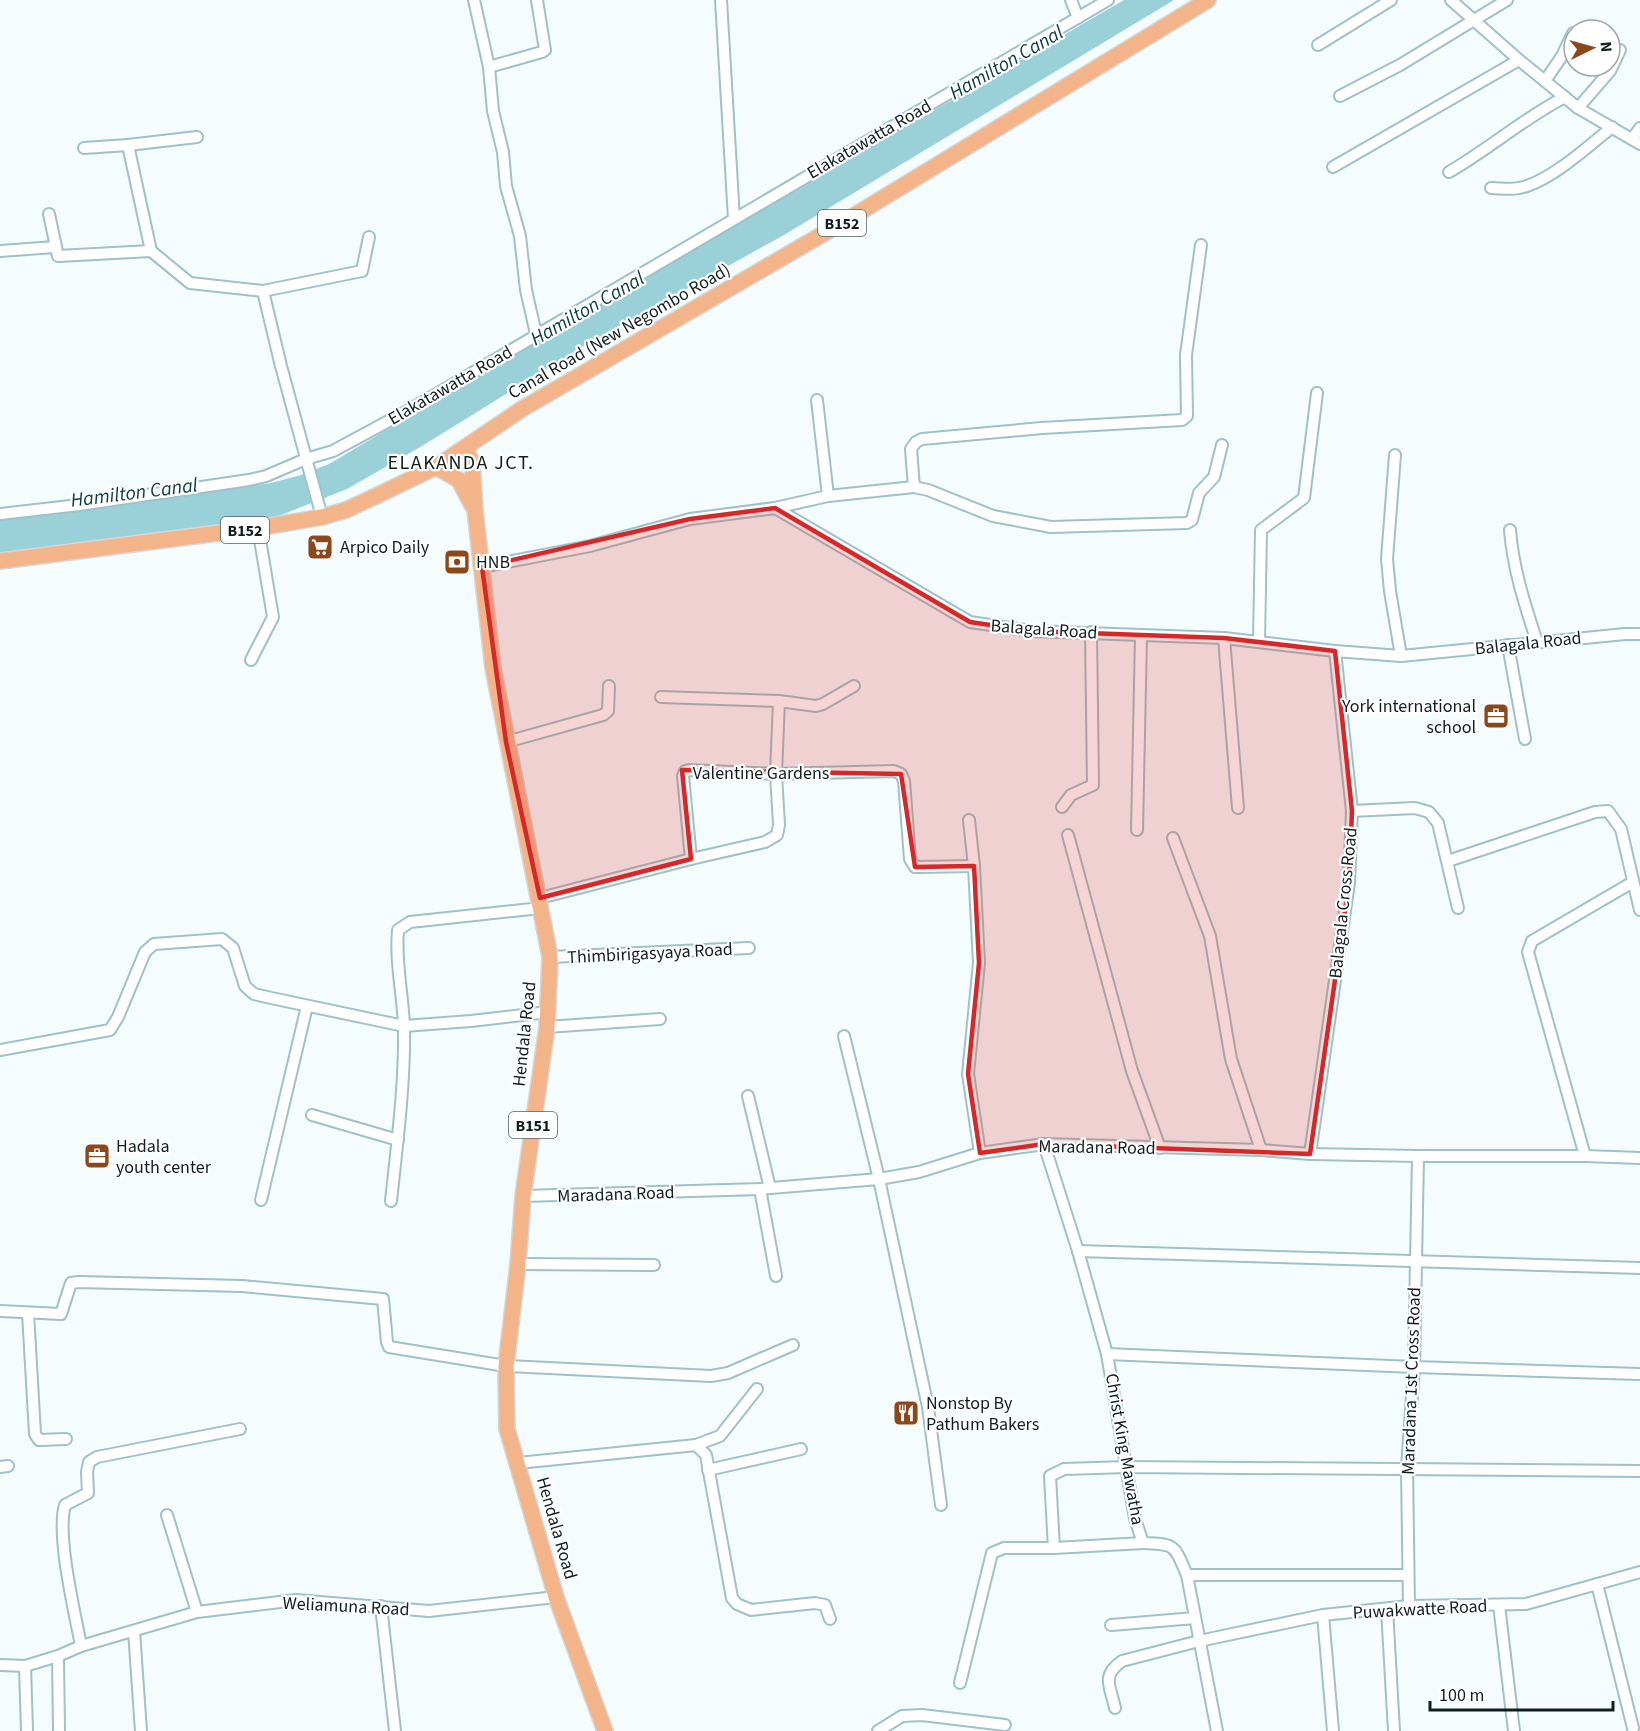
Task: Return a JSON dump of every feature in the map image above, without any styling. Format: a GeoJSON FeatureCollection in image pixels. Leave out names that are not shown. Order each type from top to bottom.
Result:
{"type":"FeatureCollection","features":[{"type":"Feature","properties":{"kind":"main road","name":"Canal Road (New Negombo Road)"},"geometry":{"type":"LineString","coordinates":[[0,561],[258,528],[320,511],[346,510],[436,467],[522,409],[843,223],[1208,0]]}},
{"type":"Feature","properties":{"kind":"main road","name":"Hendala Road"},"geometry":{"type":"LineString","coordinates":[[466,448],[472,463],[475,510],[493,668],[550,957],[548,1019],[523,1196],[506,1366],[507,1429],[556,1597],[605,1731]]}},
{"type":"Feature","properties":{"kind":"main road","name":"Hendala Road"},"geometry":{"type":"LineString","coordinates":[[436,467],[459,480],[475,510]]}},
{"type":"Feature","properties":{"kind":"street"},"geometry":{"type":"LineString","coordinates":[[474,0],[489,67],[493,111],[503,152],[506,186],[520,236],[526,290],[536,334]]}},
{"type":"Feature","properties":{"kind":"street"},"geometry":{"type":"LineString","coordinates":[[489,67],[544,50],[537,0]]}},
{"type":"Feature","properties":{"kind":"street"},"geometry":{"type":"LineString","coordinates":[[721,0],[734,219]]}},
{"type":"Feature","properties":{"kind":"street"},"geometry":{"type":"LineString","coordinates":[[1071,0],[1078,18]]}},
{"type":"Feature","properties":{"kind":"street","name":"Elakatawatta Road"},"geometry":{"type":"LineString","coordinates":[[0,514],[79,506],[249,480],[307,464],[409,410],[1108,0]]}},
{"type":"Feature","properties":{"kind":"street"},"geometry":{"type":"LineString","coordinates":[[1318,45],[1391,0]]}},
{"type":"Feature","properties":{"kind":"street"},"geometry":{"type":"LineString","coordinates":[[1451,0],[1578,108],[1636,141],[1640,128]]}},
{"type":"Feature","properties":{"kind":"street"},"geometry":{"type":"LineString","coordinates":[[1340,96],[1400,65],[1507,0]]}},
{"type":"Feature","properties":{"kind":"street"},"geometry":{"type":"LineString","coordinates":[[1545,81],[1562,56]]}},
{"type":"Feature","properties":{"kind":"street"},"geometry":{"type":"LineString","coordinates":[[1334,167],[1519,60]]}},
{"type":"Feature","properties":{"kind":"street"},"geometry":{"type":"LineString","coordinates":[[1578,108],[1604,78]]}},
{"type":"Feature","properties":{"kind":"street"},"geometry":{"type":"LineString","coordinates":[[1449,172],[1475,157],[1506,133],[1565,97]]}},
{"type":"Feature","properties":{"kind":"street"},"geometry":{"type":"LineString","coordinates":[[1491,188],[1520,188],[1541,178],[1566,165],[1612,127]]}},
{"type":"Feature","properties":{"kind":"street"},"geometry":{"type":"LineString","coordinates":[[84,148],[197,137]]}},
{"type":"Feature","properties":{"kind":"street"},"geometry":{"type":"LineString","coordinates":[[128,145],[151,251],[190,283],[263,291],[362,271],[369,237]]}},
{"type":"Feature","properties":{"kind":"street"},"geometry":{"type":"LineString","coordinates":[[49,214],[58,256],[151,251]]}},
{"type":"Feature","properties":{"kind":"street"},"geometry":{"type":"LineString","coordinates":[[914,487],[911,449],[916,442],[922,439],[1042,428],[1182,420],[1187,416],[1186,355],[1201,244]]}},
{"type":"Feature","properties":{"kind":"street"},"geometry":{"type":"LineString","coordinates":[[0,251],[55,247]]}},
{"type":"Feature","properties":{"kind":"street"},"geometry":{"type":"LineString","coordinates":[[263,291],[320,511]]}},
{"type":"Feature","properties":{"kind":"street"},"geometry":{"type":"LineString","coordinates":[[1259,642],[1261,530],[1304,498],[1317,393]]}},
{"type":"Feature","properties":{"kind":"street"},"geometry":{"type":"LineString","coordinates":[[817,400],[828,496]]}},
{"type":"Feature","properties":{"kind":"street"},"geometry":{"type":"LineString","coordinates":[[482,567],[590,546],[690,519],[775,508],[828,496],[914,487],[928,489],[993,516],[1051,526],[1187,523],[1192,520],[1199,493],[1214,477],[1222,444]]}},
{"type":"Feature","properties":{"kind":"street"},"geometry":{"type":"LineString","coordinates":[[1395,455],[1387,559],[1401,656]]}},
{"type":"Feature","properties":{"kind":"street","name":"Balagala Road"},"geometry":{"type":"LineString","coordinates":[[775,508],[970,622],[1032,631],[1224,638],[1401,656],[1640,634]]}},
{"type":"Feature","properties":{"kind":"street"},"geometry":{"type":"LineString","coordinates":[[251,660],[273,617],[258,528]]}},
{"type":"Feature","properties":{"kind":"street"},"geometry":{"type":"LineString","coordinates":[[1510,530],[1517,577],[1537,642]]}},
{"type":"Feature","properties":{"kind":"street"},"geometry":{"type":"LineString","coordinates":[[1062,807],[1071,795],[1093,785],[1091,632]]}},
{"type":"Feature","properties":{"kind":"street"},"geometry":{"type":"LineString","coordinates":[[1137,830],[1141,636]]}},
{"type":"Feature","properties":{"kind":"street"},"geometry":{"type":"LineString","coordinates":[[1224,638],[1238,808]]}},
{"type":"Feature","properties":{"kind":"street"},"geometry":{"type":"LineString","coordinates":[[1508,645],[1525,739]]}},
{"type":"Feature","properties":{"kind":"street","name":"Balagala Cross Road"},"geometry":{"type":"LineString","coordinates":[[1310,1154],[1348,883],[1352,811],[1335,651]]}},
{"type":"Feature","properties":{"kind":"street"},"geometry":{"type":"LineString","coordinates":[[506,742],[603,715],[608,711],[609,686]]}},
{"type":"Feature","properties":{"kind":"street"},"geometry":{"type":"LineString","coordinates":[[661,697],[779,702],[816,706],[824,704],[854,686]]}},
{"type":"Feature","properties":{"kind":"street"},"geometry":{"type":"LineString","coordinates":[[391,1202],[398,1140],[404,1026],[397,945],[398,930],[410,922],[541,903],[691,859],[765,842],[777,835],[779,825],[776,774],[779,702]]}},
{"type":"Feature","properties":{"kind":"street","name":"Valentine Gardens"},"geometry":{"type":"LineString","coordinates":[[691,859],[682,776],[686,771],[776,774],[894,771],[901,774],[904,781],[910,859],[915,867],[974,866]]}},
{"type":"Feature","properties":{"kind":"street"},"geometry":{"type":"LineString","coordinates":[[1352,811],[1415,808],[1429,812],[1438,823],[1458,908]]}},
{"type":"Feature","properties":{"kind":"street"},"geometry":{"type":"LineString","coordinates":[[1448,861],[1595,812],[1608,811],[1621,829],[1640,910]]}},
{"type":"Feature","properties":{"kind":"street"},"geometry":{"type":"LineString","coordinates":[[969,820],[979,963],[968,1074],[980,1153]]}},
{"type":"Feature","properties":{"kind":"street"},"geometry":{"type":"LineString","coordinates":[[1068,835],[1132,1071],[1160,1148]]}},
{"type":"Feature","properties":{"kind":"street"},"geometry":{"type":"LineString","coordinates":[[1173,838],[1210,936],[1231,1059],[1261,1150]]}},
{"type":"Feature","properties":{"kind":"street"},"geometry":{"type":"LineString","coordinates":[[1585,1156],[1528,952],[1532,941],[1636,888]]}},
{"type":"Feature","properties":{"kind":"street"},"geometry":{"type":"LineString","coordinates":[[0,1050],[110,1030],[118,1017],[145,952],[154,944],[222,939],[233,948],[245,986],[254,994],[404,1026],[548,1019],[660,1019]]}},
{"type":"Feature","properties":{"kind":"street","name":"Thimbirigasyaya Road"},"geometry":{"type":"LineString","coordinates":[[550,957],[749,948]]}},
{"type":"Feature","properties":{"kind":"street"},"geometry":{"type":"LineString","coordinates":[[261,1200],[307,1006]]}},
{"type":"Feature","properties":{"kind":"street"},"geometry":{"type":"LineString","coordinates":[[844,1036],[879,1179],[928,1407],[941,1505]]}},
{"type":"Feature","properties":{"kind":"street"},"geometry":{"type":"LineString","coordinates":[[748,1096],[765,1189],[776,1276]]}},
{"type":"Feature","properties":{"kind":"street"},"geometry":{"type":"LineString","coordinates":[[312,1115],[398,1140]]}},
{"type":"Feature","properties":{"kind":"street","name":"Maradana Road"},"geometry":{"type":"LineString","coordinates":[[523,1196],[765,1189],[879,1179],[919,1172],[980,1153],[1044,1144],[1261,1150],[1310,1154],[1640,1158]]}},
{"type":"Feature","properties":{"kind":"street","name":"Christ King Mawatha"},"geometry":{"type":"LineString","coordinates":[[1044,1144],[1078,1251],[1107,1354],[1136,1519],[1143,1543],[1168,1544],[1176,1551],[1187,1575],[1216,1731]]}},
{"type":"Feature","properties":{"kind":"street","name":"Maradana 1st Cross Road"},"geometry":{"type":"LineString","coordinates":[[1409,1606],[1407,1468],[1413,1368],[1418,1156]]}},
{"type":"Feature","properties":{"kind":"street"},"geometry":{"type":"LineString","coordinates":[[1078,1251],[1640,1268]]}},
{"type":"Feature","properties":{"kind":"street"},"geometry":{"type":"LineString","coordinates":[[518,1264],[654,1265]]}},
{"type":"Feature","properties":{"kind":"street"},"geometry":{"type":"LineString","coordinates":[[0,1311],[61,1314],[71,1282],[242,1286],[376,1298],[384,1299],[389,1347],[506,1366],[711,1377],[793,1345]]}},
{"type":"Feature","properties":{"kind":"street"},"geometry":{"type":"LineString","coordinates":[[28,1313],[35,1434],[39,1440],[66,1439]]}},
{"type":"Feature","properties":{"kind":"street"},"geometry":{"type":"LineString","coordinates":[[1107,1354],[1413,1368],[1640,1374]]}},
{"type":"Feature","properties":{"kind":"street"},"geometry":{"type":"LineString","coordinates":[[518,1463],[696,1445],[720,1436],[757,1389]]}},
{"type":"Feature","properties":{"kind":"street"},"geometry":{"type":"LineString","coordinates":[[81,1646],[62,1516],[65,1505],[88,1493],[89,1462],[97,1457],[240,1430]]}},
{"type":"Feature","properties":{"kind":"street"},"geometry":{"type":"LineString","coordinates":[[696,1445],[706,1455],[732,1598],[737,1604],[751,1610],[815,1603],[825,1605],[830,1619]]}},
{"type":"Feature","properties":{"kind":"street"},"geometry":{"type":"LineString","coordinates":[[708,1470],[801,1449]]}},
{"type":"Feature","properties":{"kind":"street"},"geometry":{"type":"LineString","coordinates":[[1054,1548],[1050,1476],[1064,1469],[1127,1467],[1640,1471]]}},
{"type":"Feature","properties":{"kind":"street"},"geometry":{"type":"LineString","coordinates":[[167,1515],[197,1612]]}},
{"type":"Feature","properties":{"kind":"street"},"geometry":{"type":"LineString","coordinates":[[960,1683],[992,1553],[1004,1548],[1143,1543]]}},
{"type":"Feature","properties":{"kind":"street","name":"Puwakwatte Road"},"geometry":{"type":"LineString","coordinates":[[1115,1708],[1109,1676],[1113,1668],[1122,1661],[1199,1641],[1323,1615],[1409,1606],[1526,1604],[1640,1572]]}},
{"type":"Feature","properties":{"kind":"street"},"geometry":{"type":"LineString","coordinates":[[1187,1575],[1408,1575]]}},
{"type":"Feature","properties":{"kind":"street"},"geometry":{"type":"LineString","coordinates":[[1597,1584],[1633,1728]]}},
{"type":"Feature","properties":{"kind":"street","name":"Weliamuna Road"},"geometry":{"type":"LineString","coordinates":[[0,1665],[25,1666],[81,1646],[197,1612],[296,1600],[429,1611],[556,1597]]}},
{"type":"Feature","properties":{"kind":"street"},"geometry":{"type":"LineString","coordinates":[[1499,1605],[1514,1731]]}},
{"type":"Feature","properties":{"kind":"street"},"geometry":{"type":"LineString","coordinates":[[381,1606],[395,1731]]}},
{"type":"Feature","properties":{"kind":"street"},"geometry":{"type":"LineString","coordinates":[[1387,1609],[1394,1731]]}},
{"type":"Feature","properties":{"kind":"street"},"geometry":{"type":"LineString","coordinates":[[1323,1615],[1333,1731]]}},
{"type":"Feature","properties":{"kind":"street"},"geometry":{"type":"LineString","coordinates":[[1111,1625],[1195,1618]]}},
{"type":"Feature","properties":{"kind":"street"},"geometry":{"type":"LineString","coordinates":[[134,1631],[141,1731]]}},
{"type":"Feature","properties":{"kind":"street"},"geometry":{"type":"LineString","coordinates":[[58,1656],[59,1731]]}},
{"type":"Feature","properties":{"kind":"street"},"geometry":{"type":"LineString","coordinates":[[25,1666],[27,1731]]}},
{"type":"Feature","properties":{"kind":"street"},"geometry":{"type":"LineString","coordinates":[[878,1731],[902,1716],[922,1715],[1005,1725]]}},
{"type":"Feature","properties":{"kind":"highlighted area"},"geometry":{"type":"Polygon","coordinates":[[[775,508],[970,622],[1032,631],[1224,638],[1335,651],[1352,811],[1349,883],[1310,1154],[1044,1144],[980,1153],[968,1074],[979,963],[974,866],[915,867],[901,774],[682,770],[691,859],[540,898],[506,742],[482,567],[690,519],[775,508]]]}},
{"type":"Feature","properties":{"kind":"water"},"geometry":{"type":"Polygon","coordinates":[[[1124,0],[1174,0],[784,235],[580,348],[422,446],[347,489],[276,517],[0,554],[0,517],[271,483],[329,464],[1124,0]]]}},
{"type":"Feature","properties":{"kind":"place","name":"Arpico Daily"},"geometry":{"type":"Point","coordinates":[320,547]}},
{"type":"Feature","properties":{"kind":"place","name":"HNB"},"geometry":{"type":"Point","coordinates":[457,562]}},
{"type":"Feature","properties":{"kind":"place","name":"York international school"},"geometry":{"type":"Point","coordinates":[1496,716]}},
{"type":"Feature","properties":{"kind":"place","name":"Hadala youth center"},"geometry":{"type":"Point","coordinates":[97,1156]}},
{"type":"Feature","properties":{"kind":"place","name":"Nonstop By Pathum Bakers"},"geometry":{"type":"Point","coordinates":[906,1413]}},
{"type":"Feature","properties":{"kind":"district","name":"ELAKANDA JCT."},"geometry":{"type":"Point","coordinates":[461,462]}},
{"type":"Feature","properties":{"kind":"water label","name":"Hamilton Canal"},"geometry":{"type":"Point","coordinates":[1006,62]}},
{"type":"Feature","properties":{"kind":"water label","name":"Hamilton Canal"},"geometry":{"type":"Point","coordinates":[587,308]}},
{"type":"Feature","properties":{"kind":"water label","name":"Hamilton Canal"},"geometry":{"type":"Point","coordinates":[134,492]}}]}
